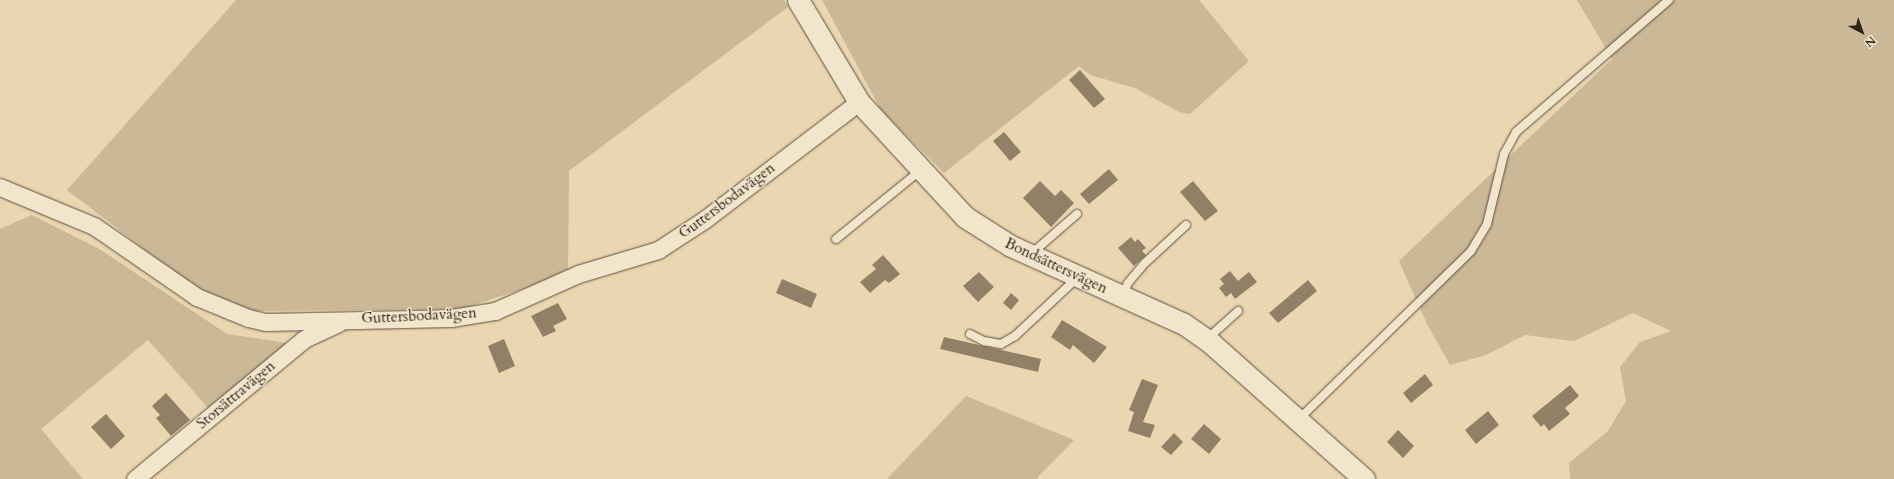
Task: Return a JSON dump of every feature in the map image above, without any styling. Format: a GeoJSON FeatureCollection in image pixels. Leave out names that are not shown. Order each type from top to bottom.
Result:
{"type":"FeatureCollection","features":[{"type":"Feature","properties":{"kind":"street","name":"Bondsättersvägen"},"geometry":{"type":"LineString","coordinates":[[798,0],[859,102],[920,170],[965,217],[1030,255],[1184,324],[1206,339],[1299,419],[1364,479]]}},
{"type":"Feature","properties":{"kind":"street","name":"Guttersbodavägen"},"geometry":{"type":"LineString","coordinates":[[0,187],[94,226],[197,297],[224,309],[266,322],[450,318],[495,311],[578,274],[658,250],[704,220],[859,102]]}},
{"type":"Feature","properties":{"kind":"street","name":"Storsättravägen"},"geometry":{"type":"LineString","coordinates":[[135,479],[304,339],[344,321]]}},
{"type":"Feature","properties":{"kind":"lane"},"geometry":{"type":"LineString","coordinates":[[1299,419],[1472,251],[1487,224],[1504,154],[1516,132],[1669,0]]}},
{"type":"Feature","properties":{"kind":"lane"},"geometry":{"type":"LineString","coordinates":[[836,240],[920,170]]}},
{"type":"Feature","properties":{"kind":"lane"},"geometry":{"type":"LineString","coordinates":[[1030,255],[1077,214]]}},
{"type":"Feature","properties":{"kind":"lane"},"geometry":{"type":"LineString","coordinates":[[1122,297],[1128,283],[1141,268],[1186,225]]}},
{"type":"Feature","properties":{"kind":"lane"},"geometry":{"type":"LineString","coordinates":[[970,334],[984,341],[1001,344],[1015,336],[1078,277]]}},
{"type":"Feature","properties":{"kind":"lane"},"geometry":{"type":"LineString","coordinates":[[1206,339],[1238,312]]}},
{"type":"Feature","properties":{"kind":"shaded area"},"geometry":{"type":"Polygon","coordinates":[[[236,0],[784,0],[788,7],[569,171],[568,274],[461,309],[244,311],[187,282],[67,190],[236,0]]]}},
{"type":"Feature","properties":{"kind":"shaded area"},"geometry":{"type":"Polygon","coordinates":[[[822,0],[1199,0],[1249,61],[1190,114],[1179,112],[1135,88],[1090,75],[1079,66],[944,173],[881,110],[822,0]]]}},
{"type":"Feature","properties":{"kind":"shaded area"},"geometry":{"type":"Polygon","coordinates":[[[1577,0],[1894,0],[1894,479],[1570,479],[1569,463],[1608,431],[1626,401],[1620,367],[1640,342],[1671,331],[1633,313],[1574,341],[1525,335],[1486,355],[1450,365],[1427,324],[1399,261],[1612,59],[1577,0]]]}},
{"type":"Feature","properties":{"kind":"shaded area"},"geometry":{"type":"Polygon","coordinates":[[[32,215],[101,250],[227,334],[287,343],[210,410],[148,340],[41,429],[83,479],[0,479],[0,229],[32,215]]]}},
{"type":"Feature","properties":{"kind":"shaded area"},"geometry":{"type":"Polygon","coordinates":[[[966,396],[1074,440],[1036,479],[887,479],[966,396]]]}},
{"type":"Feature","properties":{"kind":"building"},"geometry":{"type":"Polygon","coordinates":[[[1080,70],[1105,99],[1094,108],[1069,80],[1080,70]]]}},
{"type":"Feature","properties":{"kind":"building"},"geometry":{"type":"Polygon","coordinates":[[[1004,132],[1021,152],[1010,161],[993,141],[1004,132]]]}},
{"type":"Feature","properties":{"kind":"building"},"geometry":{"type":"Polygon","coordinates":[[[1109,169],[1118,180],[1089,204],[1080,194],[1109,169]]]}},
{"type":"Feature","properties":{"kind":"building"},"geometry":{"type":"Polygon","coordinates":[[[1040,181],[1055,196],[1061,190],[1074,203],[1051,227],[1023,198],[1040,181]]]}},
{"type":"Feature","properties":{"kind":"building"},"geometry":{"type":"Polygon","coordinates":[[[1193,181],[1218,211],[1205,221],[1180,192],[1193,181]]]}},
{"type":"Feature","properties":{"kind":"building"},"geometry":{"type":"Polygon","coordinates":[[[1131,237],[1135,242],[1138,239],[1146,248],[1142,251],[1146,255],[1134,266],[1118,248],[1131,237]]]}},
{"type":"Feature","properties":{"kind":"building"},"geometry":{"type":"Polygon","coordinates":[[[883,255],[900,274],[889,283],[885,280],[870,293],[860,282],[876,269],[872,265],[883,255]]]}},
{"type":"Feature","properties":{"kind":"building"},"geometry":{"type":"Polygon","coordinates":[[[1230,271],[1238,281],[1249,272],[1257,282],[1235,299],[1231,293],[1226,297],[1219,288],[1224,284],[1220,279],[1230,271]]]}},
{"type":"Feature","properties":{"kind":"building"},"geometry":{"type":"Polygon","coordinates":[[[979,272],[994,287],[978,302],[963,286],[979,272]]]}},
{"type":"Feature","properties":{"kind":"building"},"geometry":{"type":"Polygon","coordinates":[[[782,279],[817,294],[811,308],[776,293],[782,279]]]}},
{"type":"Feature","properties":{"kind":"building"},"geometry":{"type":"Polygon","coordinates":[[[1308,280],[1317,291],[1278,323],[1269,313],[1308,280]]]}},
{"type":"Feature","properties":{"kind":"building"},"geometry":{"type":"Polygon","coordinates":[[[1011,293],[1019,300],[1011,310],[1003,303],[1011,293]]]}},
{"type":"Feature","properties":{"kind":"building"},"geometry":{"type":"Polygon","coordinates":[[[558,303],[567,319],[553,326],[556,331],[543,337],[531,316],[558,303]]]}},
{"type":"Feature","properties":{"kind":"building"},"geometry":{"type":"Polygon","coordinates":[[[1062,320],[1107,347],[1094,363],[1073,345],[1070,350],[1051,337],[1062,320]]]}},
{"type":"Feature","properties":{"kind":"building"},"geometry":{"type":"Polygon","coordinates":[[[944,337],[1041,359],[1038,372],[940,349],[944,337]]]}},
{"type":"Feature","properties":{"kind":"building"},"geometry":{"type":"Polygon","coordinates":[[[504,339],[515,366],[499,373],[488,346],[504,339]]]}},
{"type":"Feature","properties":{"kind":"building"},"geometry":{"type":"Polygon","coordinates":[[[1425,374],[1433,385],[1411,403],[1403,393],[1425,374]]]}},
{"type":"Feature","properties":{"kind":"building"},"geometry":{"type":"Polygon","coordinates":[[[1142,379],[1158,385],[1143,422],[1155,425],[1150,438],[1128,431],[1134,412],[1129,410],[1142,379]]]}},
{"type":"Feature","properties":{"kind":"building"},"geometry":{"type":"Polygon","coordinates":[[[1570,385],[1579,396],[1565,408],[1570,414],[1549,431],[1544,424],[1541,427],[1532,416],[1570,385]]]}},
{"type":"Feature","properties":{"kind":"building"},"geometry":{"type":"Polygon","coordinates":[[[166,393],[190,420],[171,436],[156,418],[160,415],[152,406],[166,393]]]}},
{"type":"Feature","properties":{"kind":"building"},"geometry":{"type":"Polygon","coordinates":[[[1488,411],[1499,425],[1476,444],[1465,430],[1488,411]]]}},
{"type":"Feature","properties":{"kind":"building"},"geometry":{"type":"Polygon","coordinates":[[[106,414],[125,436],[111,449],[91,427],[106,414]]]}},
{"type":"Feature","properties":{"kind":"building"},"geometry":{"type":"Polygon","coordinates":[[[1204,424],[1221,439],[1209,454],[1191,439],[1204,424]]]}},
{"type":"Feature","properties":{"kind":"building"},"geometry":{"type":"Polygon","coordinates":[[[1398,430],[1414,446],[1403,458],[1387,442],[1398,430]]]}},
{"type":"Feature","properties":{"kind":"building"},"geometry":{"type":"Polygon","coordinates":[[[1174,433],[1183,442],[1171,455],[1161,447],[1174,433]]]}}]}
